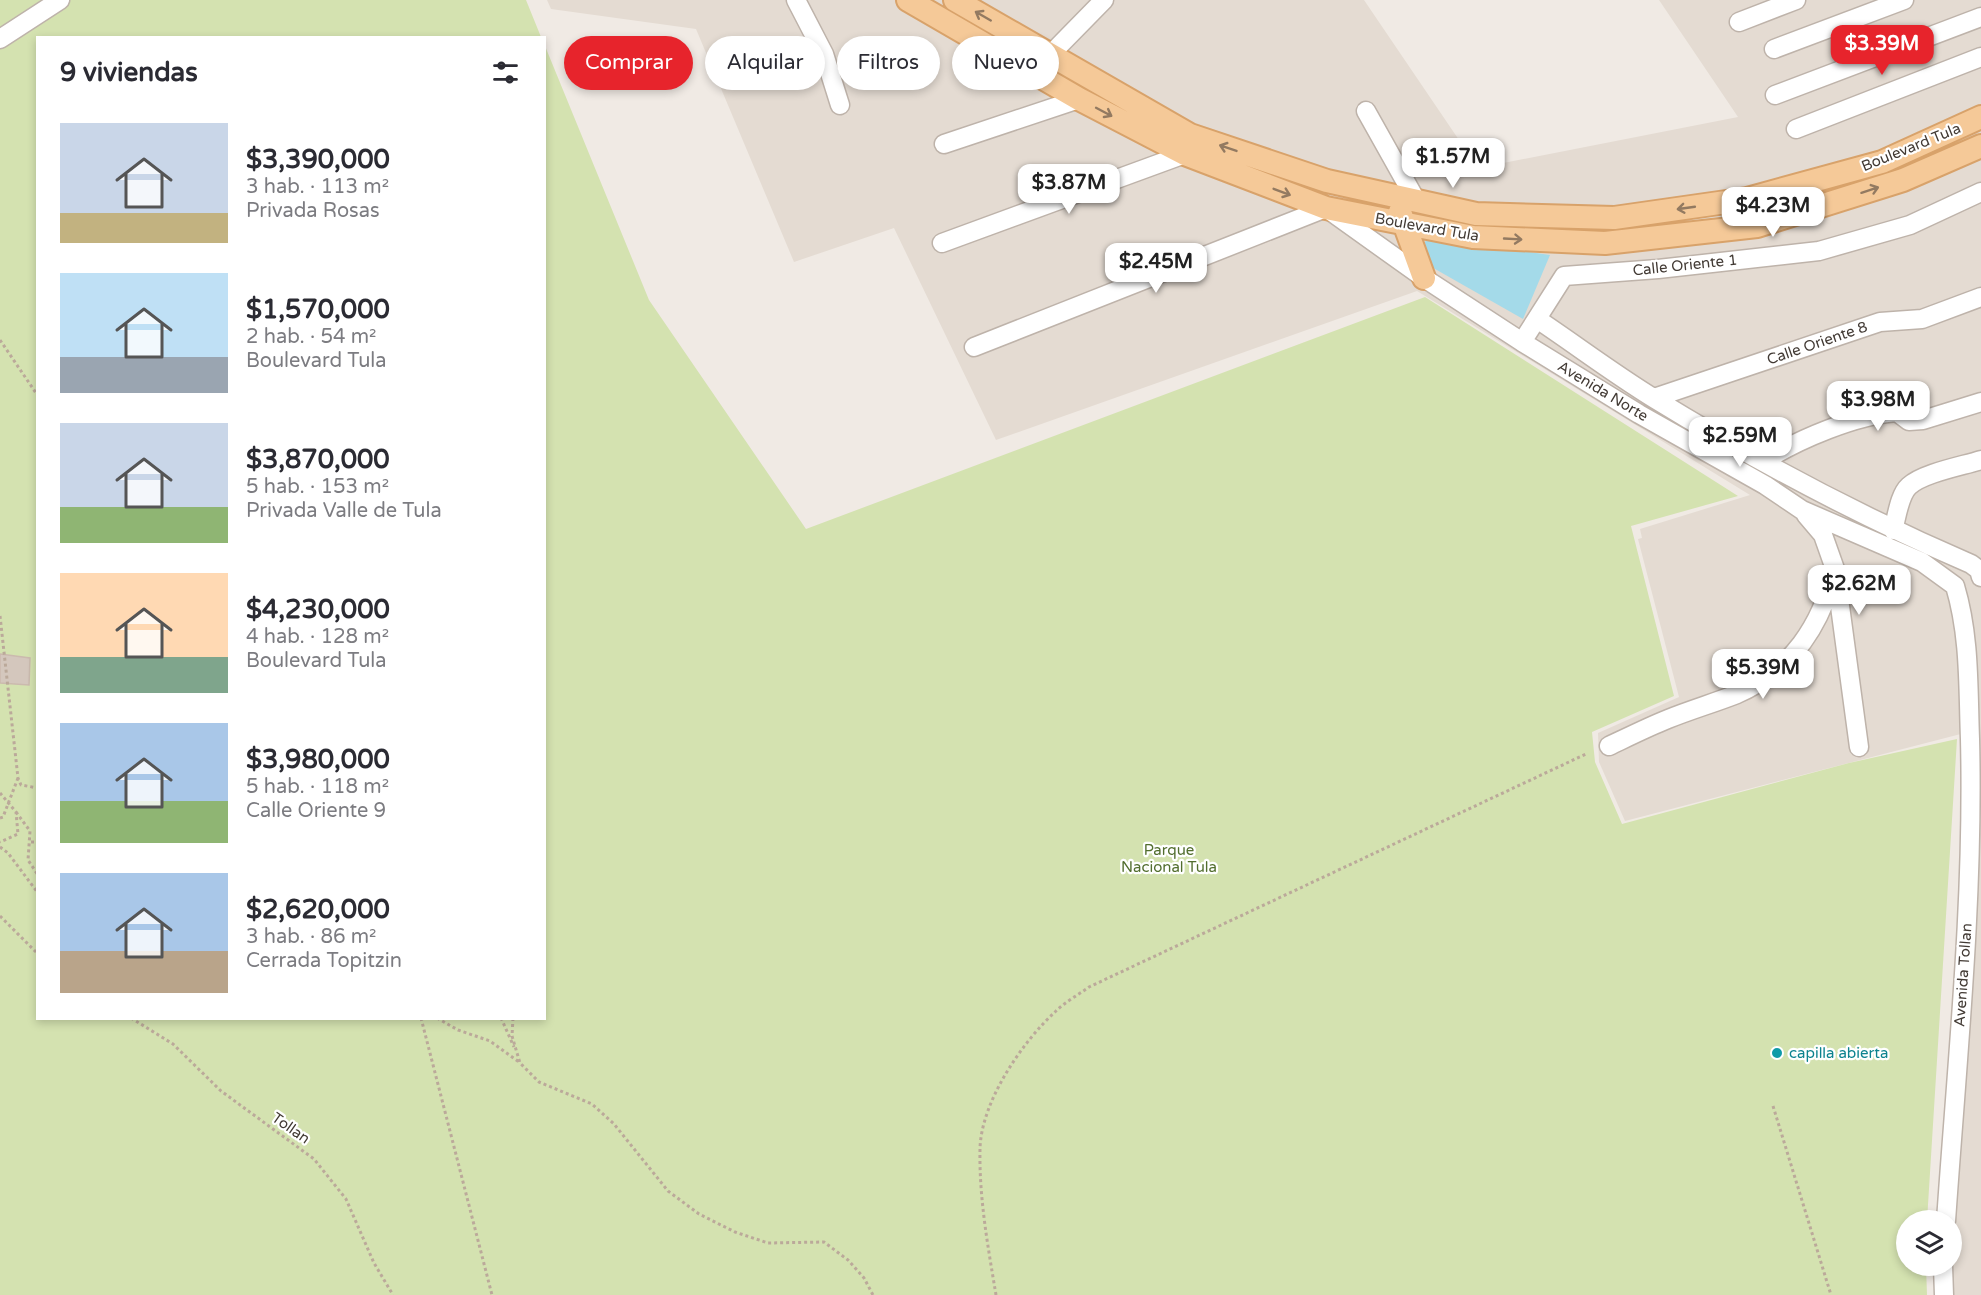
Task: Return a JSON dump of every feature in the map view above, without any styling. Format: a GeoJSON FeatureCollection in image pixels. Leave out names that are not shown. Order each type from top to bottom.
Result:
{"type":"FeatureCollection","features":[{"type":"Feature","properties":{"kind":"main road","name":"Boulevard Tula"},"geometry":{"type":"LineString","coordinates":[[908,0],[1079,99],[1185,154],[1326,208],[1473,237],[1605,243],[1757,226],[1903,180],[1981,146]]}},
{"type":"Feature","properties":{"kind":"main road","name":"Boulevard Tula"},"geometry":{"type":"LineString","coordinates":[[955,0],[1019,36]]}},
{"type":"Feature","properties":{"kind":"main road","name":"Boulevard Tula"},"geometry":{"type":"LineString","coordinates":[[1059,59],[1190,135],[1327,181],[1476,214],[1614,218],[1747,199],[1882,162],[1981,117]]}},
{"type":"Feature","properties":{"kind":"main road"},"geometry":{"type":"LineString","coordinates":[[1393,196],[1424,278]]}},
{"type":"Feature","properties":{"kind":"street"},"geometry":{"type":"LineString","coordinates":[[0,39],[60,0]]}},
{"type":"Feature","properties":{"kind":"street"},"geometry":{"type":"LineString","coordinates":[[796,0],[824,54],[840,105]]}},
{"type":"Feature","properties":{"kind":"street"},"geometry":{"type":"LineString","coordinates":[[1059,46],[1104,0]]}},
{"type":"Feature","properties":{"kind":"street"},"geometry":{"type":"LineString","coordinates":[[1739,22],[1796,0]]}},
{"type":"Feature","properties":{"kind":"street"},"geometry":{"type":"LineString","coordinates":[[1774,49],[1904,0]]}},
{"type":"Feature","properties":{"kind":"street"},"geometry":{"type":"LineString","coordinates":[[1774,95],[1981,17]]}},
{"type":"Feature","properties":{"kind":"street"},"geometry":{"type":"LineString","coordinates":[[1796,129],[1981,57]]}},
{"type":"Feature","properties":{"kind":"street"},"geometry":{"type":"LineString","coordinates":[[944,144],[1079,99]]}},
{"type":"Feature","properties":{"kind":"street"},"geometry":{"type":"LineString","coordinates":[[1366,111],[1417,202]]}},
{"type":"Feature","properties":{"kind":"street"},"geometry":{"type":"LineString","coordinates":[[942,243],[1185,154]]}},
{"type":"Feature","properties":{"kind":"street","name":"Calle Oriente 1"},"geometry":{"type":"LineString","coordinates":[[1522,342],[1564,276],[1658,269],[1819,251],[1910,225],[1981,192]]}},
{"type":"Feature","properties":{"kind":"street"},"geometry":{"type":"LineString","coordinates":[[974,347],[1326,208]]}},
{"type":"Feature","properties":{"kind":"street","name":"Avenida Norte"},"geometry":{"type":"LineString","coordinates":[[1326,208],[1424,278],[1639,414],[1765,485],[1802,510],[1922,562],[1955,586]]}},
{"type":"Feature","properties":{"kind":"street","name":"Calle Oriente 8"},"geometry":{"type":"LineString","coordinates":[[1654,398],[1880,321],[1922,319],[1981,297]]}},
{"type":"Feature","properties":{"kind":"street","name":"Avenida Norte"},"geometry":{"type":"LineString","coordinates":[[1537,319],[1654,398],[1764,461],[1893,530],[1978,566]]}},
{"type":"Feature","properties":{"kind":"street"},"geometry":{"type":"LineString","coordinates":[[1764,461],[1792,444],[1878,413],[1897,412],[1909,421],[1923,420],[1981,402]]}},
{"type":"Feature","properties":{"kind":"street"},"geometry":{"type":"LineString","coordinates":[[1893,530],[1902,499],[1909,486],[1924,477],[1981,460]]}},
{"type":"Feature","properties":{"kind":"street"},"geometry":{"type":"LineString","coordinates":[[1802,510],[1823,535],[1834,569],[1859,747]]}},
{"type":"Feature","properties":{"kind":"street"},"geometry":{"type":"LineString","coordinates":[[1609,746],[1667,720],[1738,693],[1777,671],[1810,635],[1828,598],[1834,569]]}},
{"type":"Feature","properties":{"kind":"street","name":"Avenida Tollan"},"geometry":{"type":"LineString","coordinates":[[1947,1210],[1976,760],[1967,631],[1955,586]]}},
{"type":"Feature","properties":{"kind":"street"},"geometry":{"type":"LineString","coordinates":[[1943,1276],[1944,1295]]}},
{"type":"Feature","properties":{"kind":"path"},"geometry":{"type":"LineString","coordinates":[[0,340],[36,393]]}},
{"type":"Feature","properties":{"kind":"path"},"geometry":{"type":"LineString","coordinates":[[0,616],[18,778],[21,785],[36,788]]}},
{"type":"Feature","properties":{"kind":"path"},"geometry":{"type":"LineString","coordinates":[[996,1295],[984,1220],[980,1147],[990,1105],[1006,1073],[1029,1039],[1057,1010],[1089,987],[1586,754]]}},
{"type":"Feature","properties":{"kind":"path"},"geometry":{"type":"LineString","coordinates":[[0,818],[3,817],[18,778]]}},
{"type":"Feature","properties":{"kind":"path"},"geometry":{"type":"LineString","coordinates":[[0,793],[30,831],[28,860],[36,872]]}},
{"type":"Feature","properties":{"kind":"path"},"geometry":{"type":"LineString","coordinates":[[0,842],[18,834],[16,812]]}},
{"type":"Feature","properties":{"kind":"path"},"geometry":{"type":"LineString","coordinates":[[31,842],[36,842]]}},
{"type":"Feature","properties":{"kind":"path"},"geometry":{"type":"LineString","coordinates":[[0,847],[8,853],[36,890]]}},
{"type":"Feature","properties":{"kind":"path"},"geometry":{"type":"LineString","coordinates":[[0,916],[36,952]]}},
{"type":"Feature","properties":{"kind":"path","name":"Tollan"},"geometry":{"type":"LineString","coordinates":[[134,1020],[173,1044],[221,1091],[314,1159],[346,1199],[374,1263],[393,1295]]}},
{"type":"Feature","properties":{"kind":"path"},"geometry":{"type":"LineString","coordinates":[[422,1020],[492,1295]]}},
{"type":"Feature","properties":{"kind":"path"},"geometry":{"type":"LineString","coordinates":[[440,1020],[458,1030],[490,1041],[520,1063],[539,1082],[592,1104],[614,1124],[668,1191],[699,1214],[735,1232],[768,1243],[824,1242],[848,1260],[864,1278],[873,1295]]}},
{"type":"Feature","properties":{"kind":"path"},"geometry":{"type":"LineString","coordinates":[[502,1020],[520,1063]]}},
{"type":"Feature","properties":{"kind":"path"},"geometry":{"type":"LineString","coordinates":[[513,1020],[512,1036],[520,1063]]}},
{"type":"Feature","properties":{"kind":"path"},"geometry":{"type":"LineString","coordinates":[[1773,1106],[1831,1295]]}},
{"type":"Feature","properties":{"kind":"shaded area"},"geometry":{"type":"Polygon","coordinates":[[[547,0],[1364,0],[1478,168],[1738,117],[1659,0],[1981,0],[1981,1295],[1949,1295],[1950,1276],[1962,1276],[1962,1210],[1954,1210],[1980,729],[1625,821],[1599,762],[1598,733],[1679,697],[1638,539],[1642,538],[1640,529],[1750,495],[1417,291],[996,440],[894,228],[794,262],[722,90],[825,90],[825,36],[705,36],[705,50],[696,29],[551,9],[547,0]]]}},
{"type":"Feature","properties":{"kind":"green space","name":"Parque Nacional Tula"},"geometry":{"type":"Polygon","coordinates":[[[0,0],[526,0],[541,36],[36,36],[36,1020],[546,1020],[546,48],[649,300],[806,529],[1425,297],[1738,496],[1631,526],[1674,696],[1592,732],[1595,762],[1622,824],[1849,763],[1957,739],[1928,1210],[1896,1210],[1896,1276],[1926,1276],[1927,1295],[0,1295],[0,0]]]}},
{"type":"Feature","properties":{"kind":"water"},"geometry":{"type":"Polygon","coordinates":[[[1429,237],[1550,255],[1523,319],[1428,265],[1420,248],[1429,237]]]}},
{"type":"Feature","properties":{"kind":"building"},"geometry":{"type":"Polygon","coordinates":[[[0,654],[30,658],[29,685],[0,683],[0,654]]]}},
{"type":"Feature","properties":{"kind":"place","name":"capilla abierta"},"geometry":{"type":"Point","coordinates":[1777,1053]}}]}
